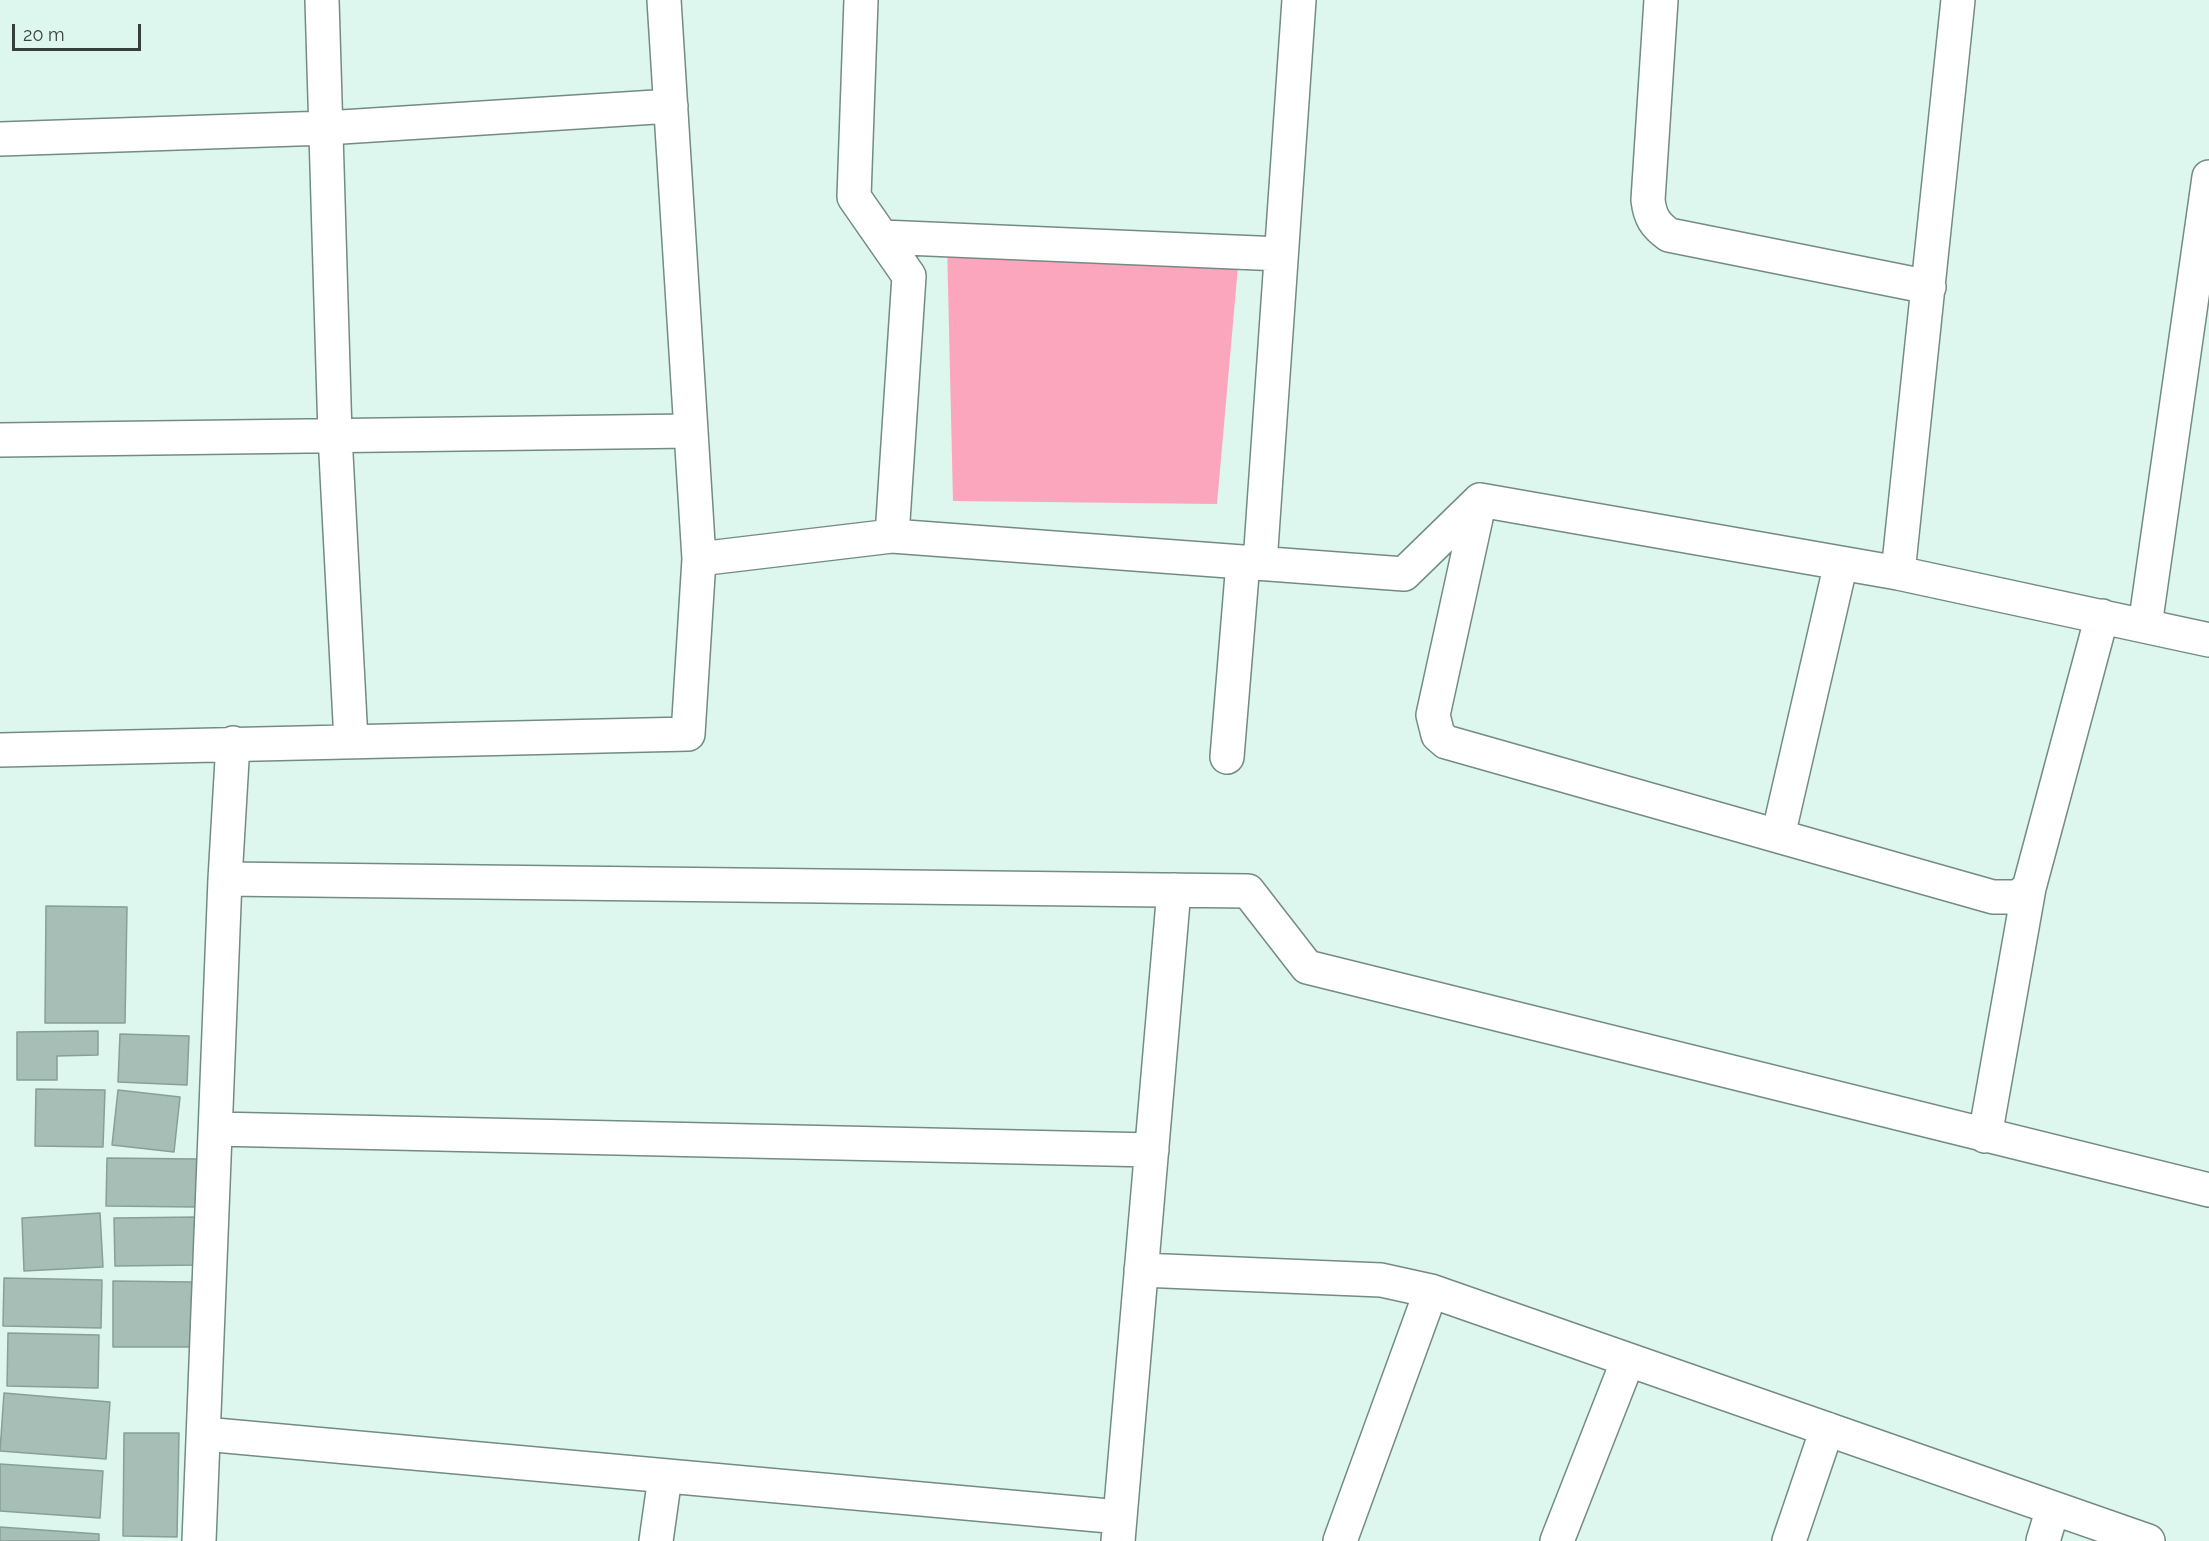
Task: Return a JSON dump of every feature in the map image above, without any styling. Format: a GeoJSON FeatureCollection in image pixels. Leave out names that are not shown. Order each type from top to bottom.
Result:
{"type":"FeatureCollection","features":[{"type":"Feature","properties":{"kind":"street"},"geometry":{"type":"LineString","coordinates":[[322,0],[334,435],[351,741]]}},
{"type":"Feature","properties":{"kind":"street"},"geometry":{"type":"LineString","coordinates":[[0,750],[688,734],[699,559],[664,0]]}},
{"type":"Feature","properties":{"kind":"street"},"geometry":{"type":"LineString","coordinates":[[861,0],[854,197],[909,276],[892,536]]}},
{"type":"Feature","properties":{"kind":"street"},"geometry":{"type":"LineString","coordinates":[[1227,757],[1252,563],[1281,254],[1299,0]]}},
{"type":"Feature","properties":{"kind":"street"},"geometry":{"type":"LineString","coordinates":[[1661,0],[1647,200],[1649,213],[1656,226],[1669,235],[1929,286]]}},
{"type":"Feature","properties":{"kind":"street"},"geometry":{"type":"LineString","coordinates":[[1898,573],[1958,0]]}},
{"type":"Feature","properties":{"kind":"street"},"geometry":{"type":"LineString","coordinates":[[0,139],[326,128],[671,106]]}},
{"type":"Feature","properties":{"kind":"street"},"geometry":{"type":"LineString","coordinates":[[2145,626],[2209,177]]}},
{"type":"Feature","properties":{"kind":"street"},"geometry":{"type":"LineString","coordinates":[[882,237],[1281,254]]}},
{"type":"Feature","properties":{"kind":"street"},"geometry":{"type":"LineString","coordinates":[[0,440],[691,431]]}},
{"type":"Feature","properties":{"kind":"street"},"geometry":{"type":"LineString","coordinates":[[699,559],[892,536],[1404,574],[1480,500]]}},
{"type":"Feature","properties":{"kind":"street"},"geometry":{"type":"LineString","coordinates":[[1480,500],[1898,573],[2209,640]]}},
{"type":"Feature","properties":{"kind":"street"},"geometry":{"type":"LineString","coordinates":[[1480,500],[1433,715],[1438,735],[1446,742],[1993,897],[2018,897],[2029,888]]}},
{"type":"Feature","properties":{"kind":"street"},"geometry":{"type":"LineString","coordinates":[[1778,836],[1841,563]]}},
{"type":"Feature","properties":{"kind":"street"},"geometry":{"type":"LineString","coordinates":[[1985,1136],[2029,888],[2102,616]]}},
{"type":"Feature","properties":{"kind":"street"},"geometry":{"type":"LineString","coordinates":[[200,1541],[225,879],[233,744]]}},
{"type":"Feature","properties":{"kind":"street"},"geometry":{"type":"LineString","coordinates":[[225,879],[1248,891],[1306,967],[2209,1190]]}},
{"type":"Feature","properties":{"kind":"street"},"geometry":{"type":"LineString","coordinates":[[204,1434],[665,1477],[1119,1529],[1174,890]]}},
{"type":"Feature","properties":{"kind":"street"},"geometry":{"type":"LineString","coordinates":[[216,1129],[1152,1150]]}},
{"type":"Feature","properties":{"kind":"street"},"geometry":{"type":"LineString","coordinates":[[1141,1270],[1381,1280],[1431,1291],[2148,1541]]}},
{"type":"Feature","properties":{"kind":"street"},"geometry":{"type":"LineString","coordinates":[[1340,1541],[1431,1291]]}},
{"type":"Feature","properties":{"kind":"street"},"geometry":{"type":"LineString","coordinates":[[1557,1541],[1628,1360]]}},
{"type":"Feature","properties":{"kind":"street"},"geometry":{"type":"LineString","coordinates":[[1789,1541],[1827,1429]]}},
{"type":"Feature","properties":{"kind":"street"},"geometry":{"type":"LineString","coordinates":[[656,1541],[665,1477]]}},
{"type":"Feature","properties":{"kind":"street"},"geometry":{"type":"LineString","coordinates":[[2043,1541],[2054,1508]]}},
{"type":"Feature","properties":{"kind":"shaded area"},"geometry":{"type":"Polygon","coordinates":[[[947,243],[1239,255],[1217,504],[953,501],[947,243]]]}},
{"type":"Feature","properties":{"kind":"building"},"geometry":{"type":"Polygon","coordinates":[[[46,906],[127,907],[125,1023],[45,1023],[46,906]]]}},
{"type":"Feature","properties":{"kind":"building"},"geometry":{"type":"Polygon","coordinates":[[[98,1031],[98,1055],[57,1056],[57,1080],[17,1080],[17,1032],[98,1031]]]}},
{"type":"Feature","properties":{"kind":"building"},"geometry":{"type":"Polygon","coordinates":[[[120,1034],[189,1036],[187,1085],[118,1082],[120,1034]]]}},
{"type":"Feature","properties":{"kind":"building"},"geometry":{"type":"Polygon","coordinates":[[[36,1089],[105,1090],[103,1147],[35,1146],[36,1089]]]}},
{"type":"Feature","properties":{"kind":"building"},"geometry":{"type":"Polygon","coordinates":[[[118,1090],[180,1097],[174,1152],[112,1145],[118,1090]]]}},
{"type":"Feature","properties":{"kind":"building"},"geometry":{"type":"Polygon","coordinates":[[[107,1158],[197,1159],[196,1207],[106,1206],[107,1158]]]}},
{"type":"Feature","properties":{"kind":"building"},"geometry":{"type":"Polygon","coordinates":[[[100,1213],[103,1267],[24,1271],[22,1218],[100,1213]]]}},
{"type":"Feature","properties":{"kind":"building"},"geometry":{"type":"Polygon","coordinates":[[[198,1217],[199,1265],[115,1266],[114,1218],[198,1217]]]}},
{"type":"Feature","properties":{"kind":"building"},"geometry":{"type":"Polygon","coordinates":[[[4,1278],[102,1280],[101,1328],[3,1326],[4,1278]]]}},
{"type":"Feature","properties":{"kind":"building"},"geometry":{"type":"Polygon","coordinates":[[[113,1281],[192,1282],[191,1347],[113,1347],[113,1281]]]}},
{"type":"Feature","properties":{"kind":"building"},"geometry":{"type":"Polygon","coordinates":[[[8,1333],[99,1335],[98,1388],[7,1386],[8,1333]]]}},
{"type":"Feature","properties":{"kind":"building"},"geometry":{"type":"Polygon","coordinates":[[[4,1393],[110,1402],[106,1459],[0,1451],[4,1393]]]}},
{"type":"Feature","properties":{"kind":"building"},"geometry":{"type":"Polygon","coordinates":[[[124,1433],[179,1433],[177,1537],[123,1536],[124,1433]]]}},
{"type":"Feature","properties":{"kind":"building"},"geometry":{"type":"Polygon","coordinates":[[[0,1464],[103,1471],[100,1518],[0,1511],[0,1464]]]}},
{"type":"Feature","properties":{"kind":"building"},"geometry":{"type":"Polygon","coordinates":[[[0,1527],[99,1534],[99,1541],[0,1541],[0,1527]]]}}]}
